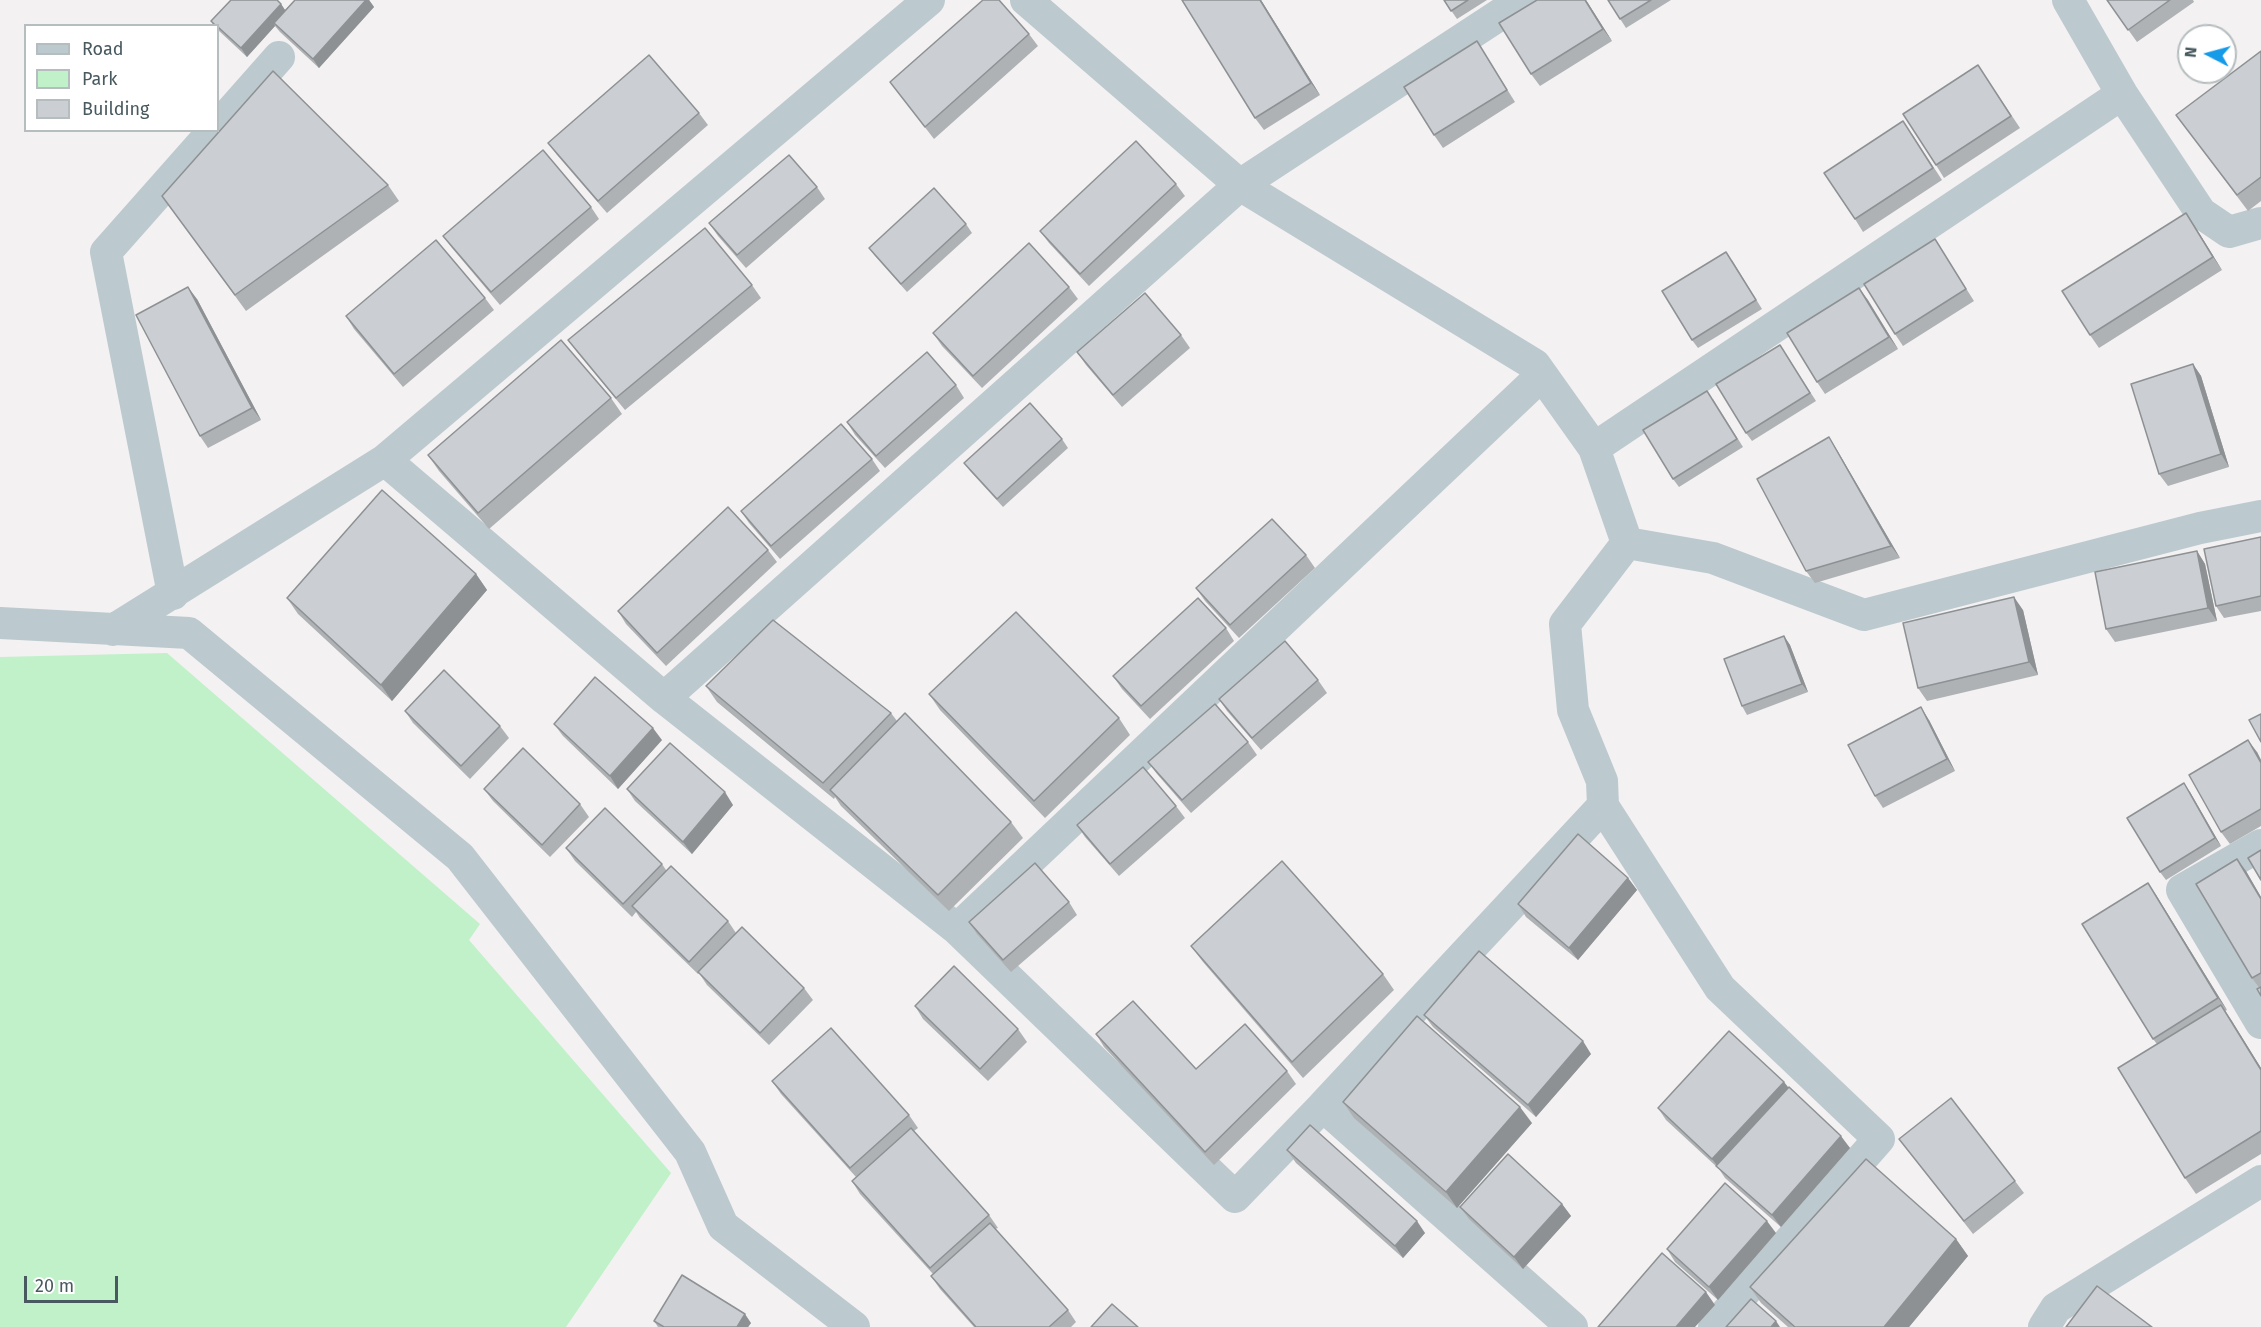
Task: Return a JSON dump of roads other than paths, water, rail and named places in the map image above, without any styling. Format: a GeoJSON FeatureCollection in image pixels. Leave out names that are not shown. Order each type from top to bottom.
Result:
{"type":"FeatureCollection","features":[{"type":"Feature","properties":{"kind":"street"},"geometry":{"type":"LineString","coordinates":[[112,630],[386,460],[929,0]]}},
{"type":"Feature","properties":{"kind":"street"},"geometry":{"type":"LineString","coordinates":[[1026,0],[1240,185],[1535,364],[1594,448],[1627,543]]}},
{"type":"Feature","properties":{"kind":"street"},"geometry":{"type":"LineString","coordinates":[[664,698],[1240,185],[1522,0]]}},
{"type":"Feature","properties":{"kind":"street"},"geometry":{"type":"LineString","coordinates":[[2068,0],[2122,94],[2201,213],[2229,232],[2261,223]]}},
{"type":"Feature","properties":{"kind":"street"},"geometry":{"type":"LineString","coordinates":[[219,125],[279,57]]}},
{"type":"Feature","properties":{"kind":"street"},"geometry":{"type":"LineString","coordinates":[[1594,448],[2122,94]]}},
{"type":"Feature","properties":{"kind":"street"},"geometry":{"type":"LineString","coordinates":[[173,594],[106,252],[212,132]]}},
{"type":"Feature","properties":{"kind":"street"},"geometry":{"type":"LineString","coordinates":[[957,929],[1542,375]]}},
{"type":"Feature","properties":{"kind":"street"},"geometry":{"type":"LineString","coordinates":[[386,460],[664,698],[957,929],[1235,1197],[1603,806]]}},
{"type":"Feature","properties":{"kind":"street"},"geometry":{"type":"LineString","coordinates":[[1627,543],[1713,558],[1864,615],[2200,528],[2261,516]]}},
{"type":"Feature","properties":{"kind":"street"},"geometry":{"type":"LineString","coordinates":[[1627,543],[1565,624],[1574,710],[1602,781],[1603,806],[1720,988],[1880,1139],[1714,1327]]}},
{"type":"Feature","properties":{"kind":"street"},"geometry":{"type":"LineString","coordinates":[[0,624],[189,633],[460,857],[690,1152],[723,1226],[854,1327]]}},
{"type":"Feature","properties":{"kind":"street"},"geometry":{"type":"LineString","coordinates":[[2261,845],[2182,890],[2261,1023]]}},
{"type":"Feature","properties":{"kind":"street"},"geometry":{"type":"LineString","coordinates":[[1323,1106],[1572,1327]]}},
{"type":"Feature","properties":{"kind":"street"},"geometry":{"type":"LineString","coordinates":[[2044,1327],[2056,1308],[2261,1182]]}}]}
